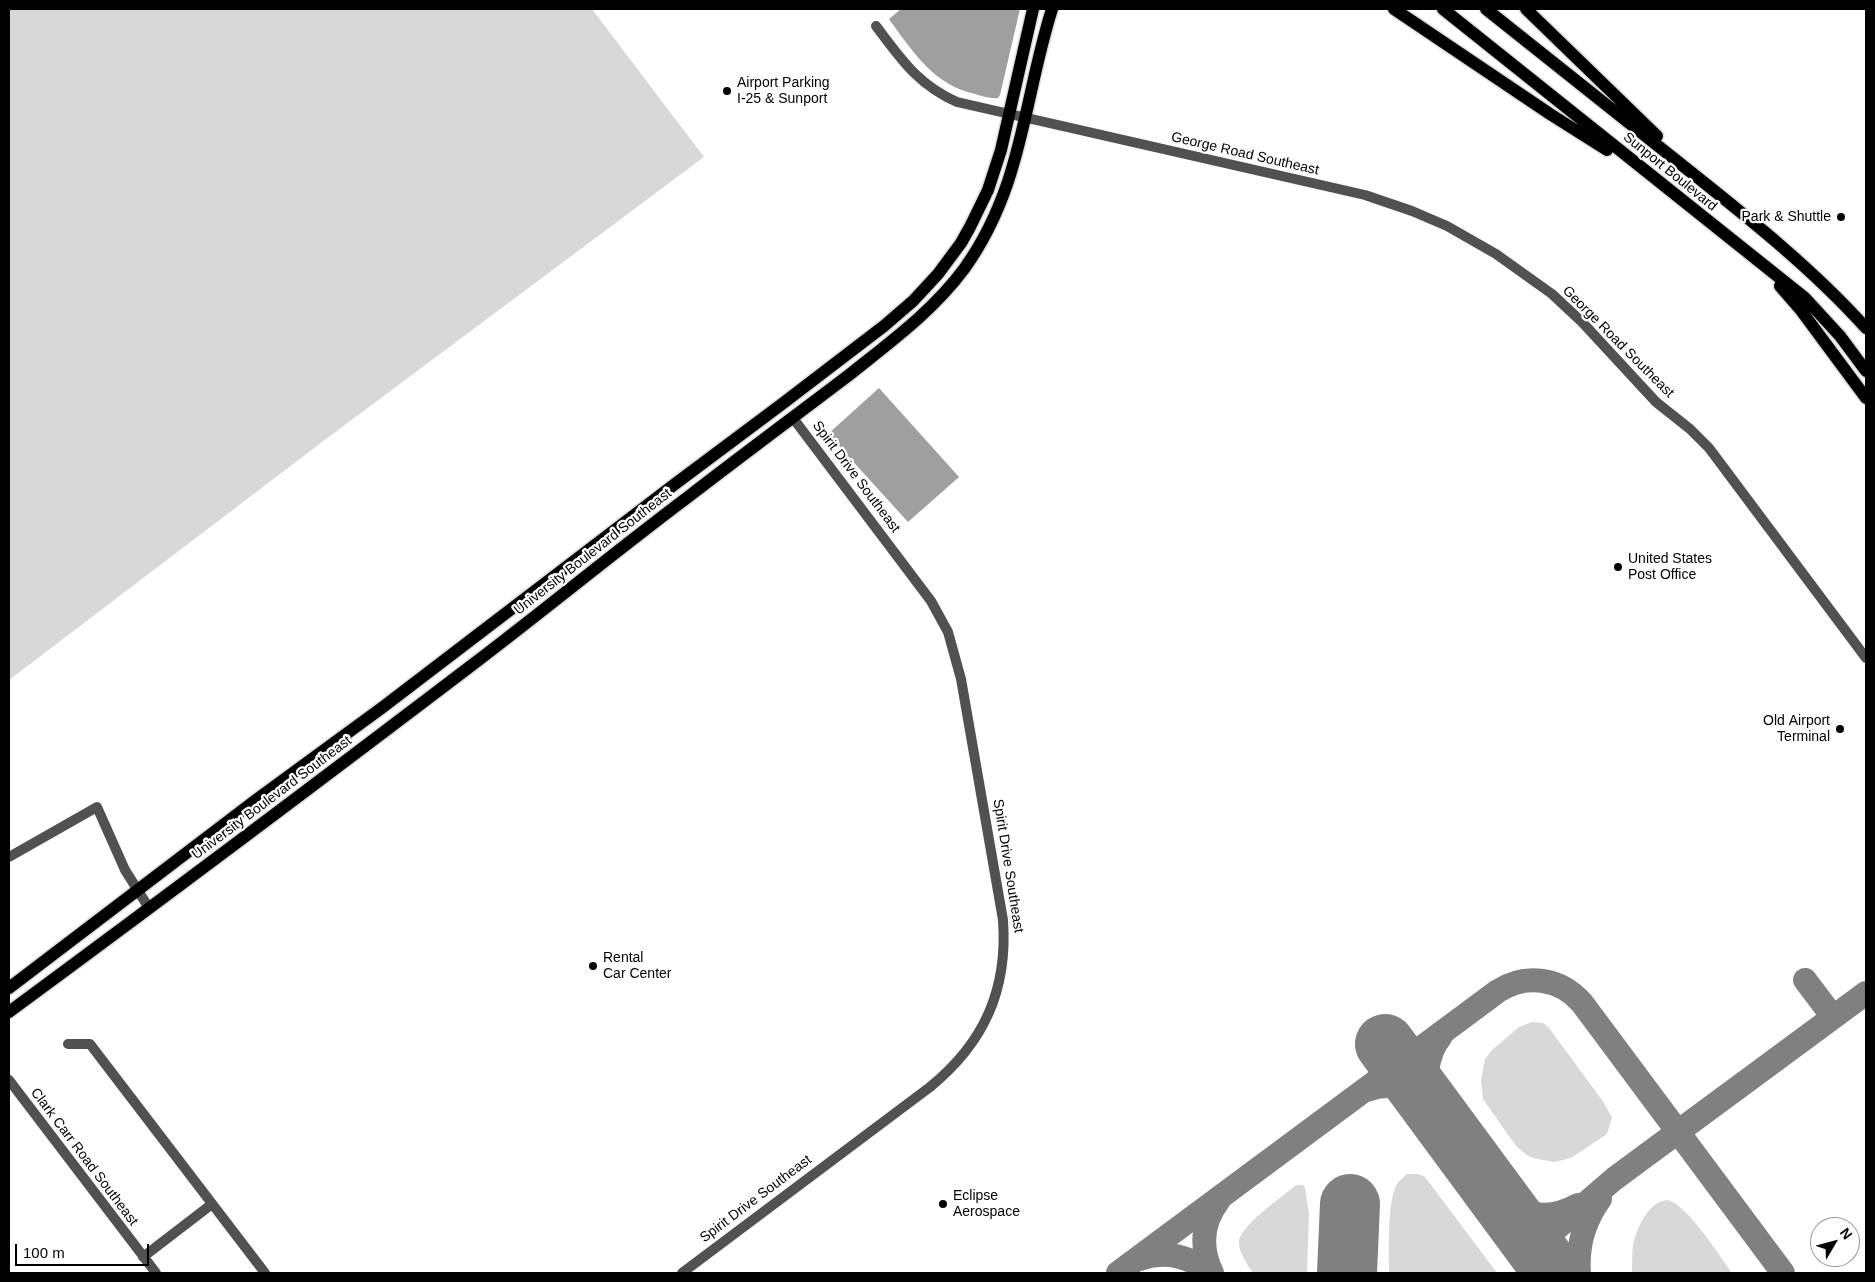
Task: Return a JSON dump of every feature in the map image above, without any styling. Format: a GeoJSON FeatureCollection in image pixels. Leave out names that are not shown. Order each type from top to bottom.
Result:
{"type":"FeatureCollection","features":[{"type":"Feature","properties":{"kind":"main road","name":"University Boulevard Southeast"},"geometry":{"type":"LineString","coordinates":[[9,988],[383,708],[899,314],[938,274],[961,243],[980,208],[995,170],[1032,9]]}},
{"type":"Feature","properties":{"kind":"main road","name":"University Boulevard Southeast"},"geometry":{"type":"LineString","coordinates":[[9,1012],[396,724],[910,326],[952,284],[975,252],[995,216],[1011,175],[1052,9]]}},
{"type":"Feature","properties":{"kind":"main road"},"geometry":{"type":"LineString","coordinates":[[1394,9],[1550,114],[1660,184]]}},
{"type":"Feature","properties":{"kind":"main road","name":"Sunport Boulevard"},"geometry":{"type":"LineString","coordinates":[[1443,9],[1805,298],[1840,336],[1866,371]]}},
{"type":"Feature","properties":{"kind":"main road","name":"Sunport Boulevard"},"geometry":{"type":"LineString","coordinates":[[1486,9],[1709,186],[1791,254],[1839,298],[1866,328]]}},
{"type":"Feature","properties":{"kind":"main road"},"geometry":{"type":"LineString","coordinates":[[1526,9],[1709,186]]}},
{"type":"Feature","properties":{"kind":"main road"},"geometry":{"type":"LineString","coordinates":[[1759,262],[1800,309],[1866,398]]}},
{"type":"Feature","properties":{"kind":"main road","name":"Spirit Drive Southeast"},"geometry":{"type":"LineString","coordinates":[[782,404],[793,418]]}},
{"type":"Feature","properties":{"kind":"street","name":"George Road Southeast"},"geometry":{"type":"LineString","coordinates":[[876,26],[904,64],[918,78],[945,97],[970,106],[1025,119],[1365,195],[1397,205],[1431,219],[1464,235],[1496,254],[1522,271],[1566,307],[1656,402],[1690,429],[1709,448],[1866,658]]}},
{"type":"Feature","properties":{"kind":"street","name":"Spirit Drive Southeast"},"geometry":{"type":"LineString","coordinates":[[682,1273],[943,1077],[964,1054],[984,1025],[996,994],[1002,968],[1003,920],[961,679],[948,632],[931,601],[793,418]]}},
{"type":"Feature","properties":{"kind":"street"},"geometry":{"type":"LineString","coordinates":[[9,858],[97,807],[113,846],[137,891],[149,908]]}},
{"type":"Feature","properties":{"kind":"street"},"geometry":{"type":"LineString","coordinates":[[68,1044],[90,1044],[265,1273]]}},
{"type":"Feature","properties":{"kind":"street","name":"Clark Carr Road Southeast"},"geometry":{"type":"LineString","coordinates":[[9,1080],[156,1273]]}},
{"type":"Feature","properties":{"kind":"street"},"geometry":{"type":"LineString","coordinates":[[143,1257],[212,1204]]}},
{"type":"Feature","properties":{"kind":"shaded area"},"geometry":{"type":"Polygon","coordinates":[[[9,9],[592,9],[704,157],[326,439],[9,680],[9,9]]]}},
{"type":"Feature","properties":{"kind":"shaded area"},"geometry":{"type":"Polygon","coordinates":[[[901,9],[1020,9],[998,98],[986,97],[961,90],[936,75],[926,66],[889,19],[901,9]]]}},
{"type":"Feature","properties":{"kind":"shaded area"},"geometry":{"type":"Polygon","coordinates":[[[879,388],[959,477],[908,522],[828,434],[879,388]]]}},
{"type":"Feature","properties":{"kind":"shaded area"},"geometry":{"type":"Polygon","coordinates":[[[1532,1022],[1543,1023],[1549,1028],[1602,1100],[1612,1117],[1607,1134],[1571,1158],[1554,1162],[1528,1156],[1516,1146],[1483,1099],[1481,1080],[1485,1059],[1492,1050],[1519,1027],[1532,1022]]]}},
{"type":"Feature","properties":{"kind":"shaded area"},"geometry":{"type":"Polygon","coordinates":[[[1407,1174],[1419,1174],[1425,1177],[1497,1273],[1389,1273],[1391,1204],[1397,1184],[1407,1174]]]}},
{"type":"Feature","properties":{"kind":"shaded area"},"geometry":{"type":"Polygon","coordinates":[[[1303,1185],[1305,1188],[1309,1214],[1307,1273],[1253,1273],[1243,1258],[1240,1249],[1239,1241],[1241,1234],[1254,1219],[1295,1186],[1303,1185]]]}},
{"type":"Feature","properties":{"kind":"shaded area"},"geometry":{"type":"Polygon","coordinates":[[[1668,1200],[1676,1204],[1694,1221],[1732,1273],[1632,1273],[1633,1245],[1644,1216],[1655,1205],[1668,1200]]]}},
{"type":"Feature","properties":{"kind":"taxiway"},"geometry":{"type":"LineString","coordinates":[[1118,1273],[1498,991],[1509,985],[1531,980],[1553,983],[1564,988],[1582,1003],[1783,1273]]}},
{"type":"Feature","properties":{"kind":"taxiway"},"geometry":{"type":"LineString","coordinates":[[1805,980],[1833,1017]]}},
{"type":"Feature","properties":{"kind":"taxiway"},"geometry":{"type":"LineString","coordinates":[[1535,1247],[1614,1179],[1866,993]]}},
{"type":"Feature","properties":{"kind":"taxiway"},"geometry":{"type":"LineString","coordinates":[[1441,1036],[1432,1052],[1427,1071],[1426,1081],[1429,1100],[1438,1119],[1486,1181],[1512,1204],[1526,1211],[1541,1215],[1559,1213],[1578,1205]]}},
{"type":"Feature","properties":{"kind":"taxiway"},"geometry":{"type":"LineString","coordinates":[[1367,1090],[1386,1086],[1403,1089],[1418,1097],[1432,1109]]}},
{"type":"Feature","properties":{"kind":"taxiway"},"geometry":{"type":"LineString","coordinates":[[1579,1273],[1579,1253],[1583,1234],[1594,1207],[1600,1199]]}},
{"type":"Feature","properties":{"kind":"taxiway"},"geometry":{"type":"LineString","coordinates":[[1212,1273],[1204,1245],[1206,1226],[1213,1208],[1219,1200]]}},
{"type":"Feature","properties":{"kind":"taxiway"},"geometry":{"type":"LineString","coordinates":[[1140,1259],[1159,1255],[1177,1256],[1194,1262],[1210,1273]]}},
{"type":"Feature","properties":{"kind":"runway"},"geometry":{"type":"LineString","coordinates":[[1385,1044],[1554,1273]]}},
{"type":"Feature","properties":{"kind":"runway"},"geometry":{"type":"LineString","coordinates":[[1347,1273],[1350,1204]]}},
{"type":"Feature","properties":{"kind":"place","name":"Airport Parking I-25 & Sunport"},"geometry":{"type":"Point","coordinates":[727,91]}},
{"type":"Feature","properties":{"kind":"place","name":"Park & Shuttle"},"geometry":{"type":"Point","coordinates":[1841,217]}},
{"type":"Feature","properties":{"kind":"place","name":"United States Post Office"},"geometry":{"type":"Point","coordinates":[1618,567]}},
{"type":"Feature","properties":{"kind":"place","name":"Old Airport Terminal"},"geometry":{"type":"Point","coordinates":[1840,729]}},
{"type":"Feature","properties":{"kind":"place","name":"Rental Car Center"},"geometry":{"type":"Point","coordinates":[593,966]}},
{"type":"Feature","properties":{"kind":"place","name":"Eclipse Aerospace"},"geometry":{"type":"Point","coordinates":[943,1204]}}]}
